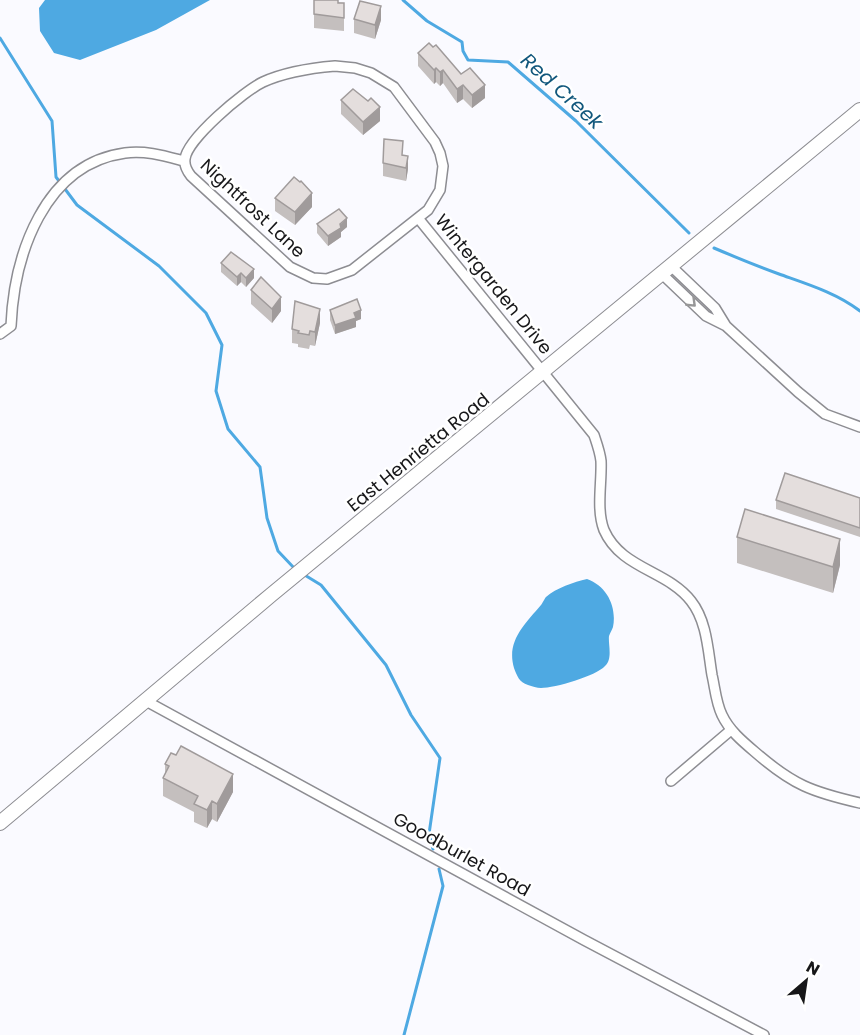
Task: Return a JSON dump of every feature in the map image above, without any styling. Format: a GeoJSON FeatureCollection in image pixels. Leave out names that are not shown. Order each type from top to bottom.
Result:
{"type":"FeatureCollection","features":[{"type":"Feature","properties":{"kind":"main road","name":"East Henrietta Road"},"geometry":{"type":"LineString","coordinates":[[0,823],[308,565],[860,110]]}},
{"type":"Feature","properties":{"kind":"street","name":"Nightfrost Lane"},"geometry":{"type":"LineString","coordinates":[[335,66],[355,68],[371,73],[394,87],[435,142],[440,153],[443,171],[440,189],[428,210],[352,270],[327,279],[313,278],[290,267],[190,176],[184,161],[187,152],[201,133],[243,94],[262,82],[310,68],[335,66]]}},
{"type":"Feature","properties":{"kind":"street"},"geometry":{"type":"LineString","coordinates":[[0,334],[11,326],[20,259],[29,233],[42,211],[61,187],[90,164],[108,156],[127,152],[146,152],[184,161]]}},
{"type":"Feature","properties":{"kind":"street","name":"Wintergarden Drive"},"geometry":{"type":"LineString","coordinates":[[418,218],[594,435],[600,450],[601,517],[604,528],[621,554],[676,586],[693,603],[704,628],[718,705],[731,730]]}},
{"type":"Feature","properties":{"kind":"street"},"geometry":{"type":"LineString","coordinates":[[666,270],[715,308],[726,326],[825,414],[860,427]]}},
{"type":"Feature","properties":{"kind":"street","name":"Goodburlet Road"},"geometry":{"type":"LineString","coordinates":[[146,701],[584,940],[764,1035]]}},
{"type":"Feature","properties":{"kind":"street"},"geometry":{"type":"LineString","coordinates":[[670,781],[731,730],[763,759],[794,782],[820,793],[860,803]]}},
{"type":"Feature","properties":{"kind":"water"},"geometry":{"type":"Polygon","coordinates":[[[45,0],[210,0],[156,30],[80,60],[54,53],[40,31],[39,8],[45,0]]]}},
{"type":"Feature","properties":{"kind":"water"},"geometry":{"type":"Polygon","coordinates":[[[587,579],[605,592],[612,605],[614,619],[609,636],[610,656],[607,663],[593,674],[565,684],[541,688],[525,684],[517,676],[512,658],[518,634],[546,597],[565,586],[587,579]]]}},
{"type":"Feature","properties":{"kind":"building"},"geometry":{"type":"Polygon","coordinates":[[[314,0],[338,0],[338,3],[344,3],[344,18],[314,14],[314,0]]]}},
{"type":"Feature","properties":{"kind":"building"},"geometry":{"type":"Polygon","coordinates":[[[360,1],[381,6],[375,25],[354,19],[360,1]]]}},
{"type":"Feature","properties":{"kind":"building"},"geometry":{"type":"Polygon","coordinates":[[[429,43],[433,47],[436,45],[461,74],[470,68],[485,85],[472,95],[463,85],[457,89],[443,70],[440,72],[436,68],[434,70],[418,53],[429,43]]]}},
{"type":"Feature","properties":{"kind":"building"},"geometry":{"type":"Polygon","coordinates":[[[353,89],[368,101],[371,98],[380,107],[363,122],[341,100],[353,89]]]}},
{"type":"Feature","properties":{"kind":"building"},"geometry":{"type":"Polygon","coordinates":[[[384,139],[403,141],[402,155],[408,156],[406,168],[383,163],[384,139]]]}},
{"type":"Feature","properties":{"kind":"building"},"geometry":{"type":"Polygon","coordinates":[[[294,177],[312,193],[295,212],[275,198],[294,177]]]}},
{"type":"Feature","properties":{"kind":"building"},"geometry":{"type":"Polygon","coordinates":[[[339,209],[347,218],[340,224],[341,228],[328,236],[317,224],[339,209]]]}},
{"type":"Feature","properties":{"kind":"building"},"geometry":{"type":"Polygon","coordinates":[[[231,252],[254,269],[246,278],[241,273],[237,277],[221,263],[231,252]]]}},
{"type":"Feature","properties":{"kind":"building"},"geometry":{"type":"Polygon","coordinates":[[[261,277],[281,297],[272,309],[251,290],[261,277]]]}},
{"type":"Feature","properties":{"kind":"building"},"geometry":{"type":"Polygon","coordinates":[[[357,299],[361,310],[354,313],[356,318],[335,325],[330,310],[357,299]]]}},
{"type":"Feature","properties":{"kind":"building"},"geometry":{"type":"Polygon","coordinates":[[[295,301],[320,309],[315,332],[310,331],[309,335],[292,329],[295,301]]]}},
{"type":"Feature","properties":{"kind":"building"},"geometry":{"type":"Polygon","coordinates":[[[785,473],[860,498],[860,528],[776,500],[785,473]]]}},
{"type":"Feature","properties":{"kind":"building"},"geometry":{"type":"Polygon","coordinates":[[[745,509],[840,539],[833,567],[737,537],[745,509]]]}},
{"type":"Feature","properties":{"kind":"building"},"geometry":{"type":"Polygon","coordinates":[[[181,746],[233,774],[217,804],[212,801],[207,810],[194,804],[198,796],[163,778],[169,766],[165,764],[171,753],[176,755],[181,746]]]}},
{"type":"Feature","properties":{"kind":"waterway","name":"Red Creek"},"geometry":{"type":"LineString","coordinates":[[403,0],[427,21],[462,42],[463,51],[468,60],[508,62],[576,121],[689,233]]}},
{"type":"Feature","properties":{"kind":"waterway"},"geometry":{"type":"LineString","coordinates":[[0,38],[52,121],[56,177],[77,205],[159,266],[206,313],[222,345],[216,391],[228,429],[260,467],[267,518],[278,551],[295,569]]}},
{"type":"Feature","properties":{"kind":"waterway","name":"Red Creek"},"geometry":{"type":"LineString","coordinates":[[714,248],[821,289],[860,311]]}},
{"type":"Feature","properties":{"kind":"waterway"},"geometry":{"type":"LineString","coordinates":[[303,574],[321,585],[386,665],[411,715],[440,758],[429,834],[433,849]]}},
{"type":"Feature","properties":{"kind":"waterway"},"geometry":{"type":"LineString","coordinates":[[404,1035],[443,886],[439,869]]}}]}
